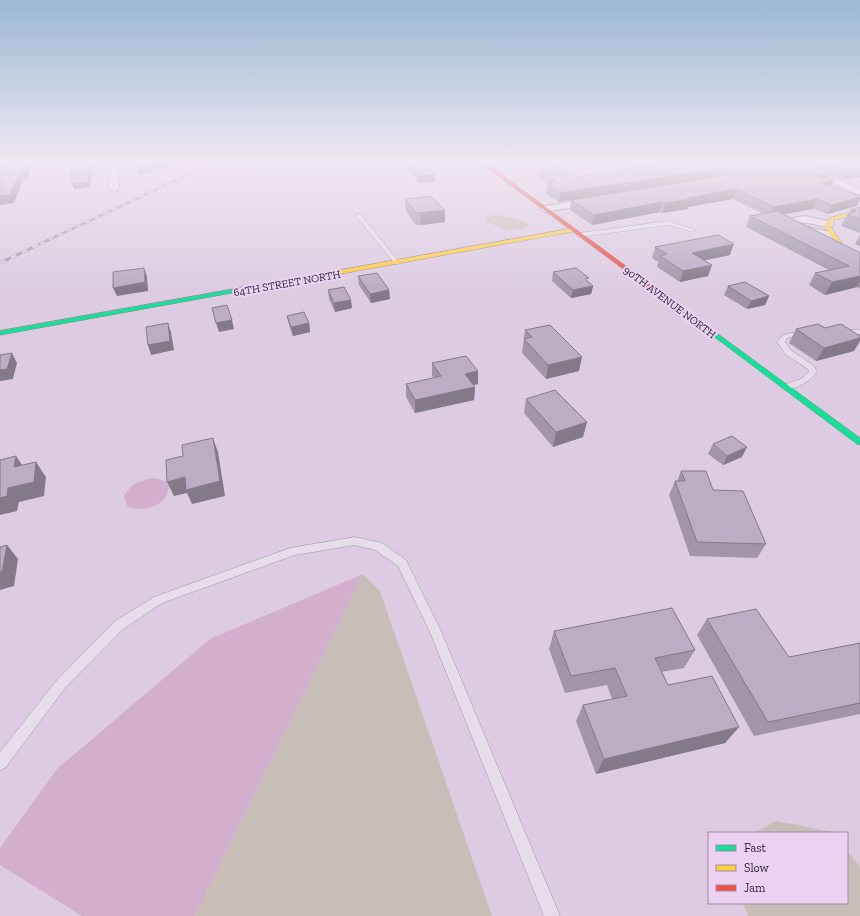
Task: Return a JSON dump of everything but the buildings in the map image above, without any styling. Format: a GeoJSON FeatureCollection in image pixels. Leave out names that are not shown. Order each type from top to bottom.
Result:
{"type":"FeatureCollection","features":[{"type":"Feature","properties":{"kind":"street","name":"90TH AVENUE NORTH"},"geometry":{"type":"LineString","coordinates":[[537,204],[860,442]]}},
{"type":"Feature","properties":{"kind":"street"},"geometry":{"type":"LineString","coordinates":[[544,209],[580,204]]}},
{"type":"Feature","properties":{"kind":"street"},"geometry":{"type":"LineString","coordinates":[[860,211],[832,219],[827,226],[831,235],[844,250],[860,258]]}},
{"type":"Feature","properties":{"kind":"street"},"geometry":{"type":"LineString","coordinates":[[829,224],[803,220],[796,220],[793,223],[796,227],[804,230],[831,235]]}},
{"type":"Feature","properties":{"kind":"street","name":"64TH STREET NORTH"},"geometry":{"type":"LineString","coordinates":[[0,333],[577,233]]}},
{"type":"Feature","properties":{"kind":"lane"},"geometry":{"type":"LineString","coordinates":[[358,215],[397,263]]}},
{"type":"Feature","properties":{"kind":"lane"},"geometry":{"type":"LineString","coordinates":[[577,233],[668,223],[693,230]]}},
{"type":"Feature","properties":{"kind":"lane"},"geometry":{"type":"LineString","coordinates":[[786,387],[804,381],[813,372],[811,368],[783,347],[782,339],[790,335],[813,332]]}},
{"type":"Feature","properties":{"kind":"lane"},"geometry":{"type":"LineString","coordinates":[[834,332],[860,332]]}},
{"type":"Feature","properties":{"kind":"lane"},"geometry":{"type":"LineString","coordinates":[[0,763],[61,684],[118,626],[158,600],[294,551],[355,541],[378,546],[402,563],[435,631],[552,916]]}},
{"type":"Feature","properties":{"kind":"shaded area"},"geometry":{"type":"Polygon","coordinates":[[[496,215],[514,218],[529,224],[525,229],[506,230],[487,222],[487,217],[496,215]]]}},
{"type":"Feature","properties":{"kind":"shaded area"},"geometry":{"type":"Polygon","coordinates":[[[154,478],[166,481],[169,485],[165,498],[160,503],[147,508],[140,509],[127,506],[124,496],[129,488],[140,481],[154,478]]]}},
{"type":"Feature","properties":{"kind":"shaded area"},"geometry":{"type":"Polygon","coordinates":[[[363,574],[195,916],[82,916],[0,865],[0,848],[57,769],[210,639],[363,574]]]}},
{"type":"Feature","properties":{"kind":"shaded area"},"geometry":{"type":"Polygon","coordinates":[[[363,574],[380,591],[492,916],[195,916],[363,574]]]}},
{"type":"Feature","properties":{"kind":"shaded area"},"geometry":{"type":"Polygon","coordinates":[[[776,821],[833,832],[756,832],[776,821]]]}},
{"type":"Feature","properties":{"kind":"shaded area"},"geometry":{"type":"Polygon","coordinates":[[[848,851],[860,867],[860,916],[748,916],[743,904],[848,904],[848,851]]]}},
{"type":"Feature","properties":{"kind":"railway"},"geometry":{"type":"LineString","coordinates":[[40,244],[126,204]]}},
{"type":"Feature","properties":{"kind":"railway"},"geometry":{"type":"LineString","coordinates":[[0,263],[42,243]]}},
{"type":"Feature","properties":{"kind":"traffic: fast"},"geometry":{"type":"LineString","coordinates":[[0,333],[307,278]]}},
{"type":"Feature","properties":{"kind":"traffic: fast"},"geometry":{"type":"LineString","coordinates":[[666,298],[860,442]]}},
{"type":"Feature","properties":{"kind":"traffic: slow"},"geometry":{"type":"LineString","coordinates":[[860,211],[832,219],[827,226],[840,245],[860,258]]}},
{"type":"Feature","properties":{"kind":"traffic: slow"},"geometry":{"type":"LineString","coordinates":[[307,278],[574,230]]}},
{"type":"Feature","properties":{"kind":"traffic: jam"},"geometry":{"type":"LineString","coordinates":[[538,204],[666,298]]}}]}
